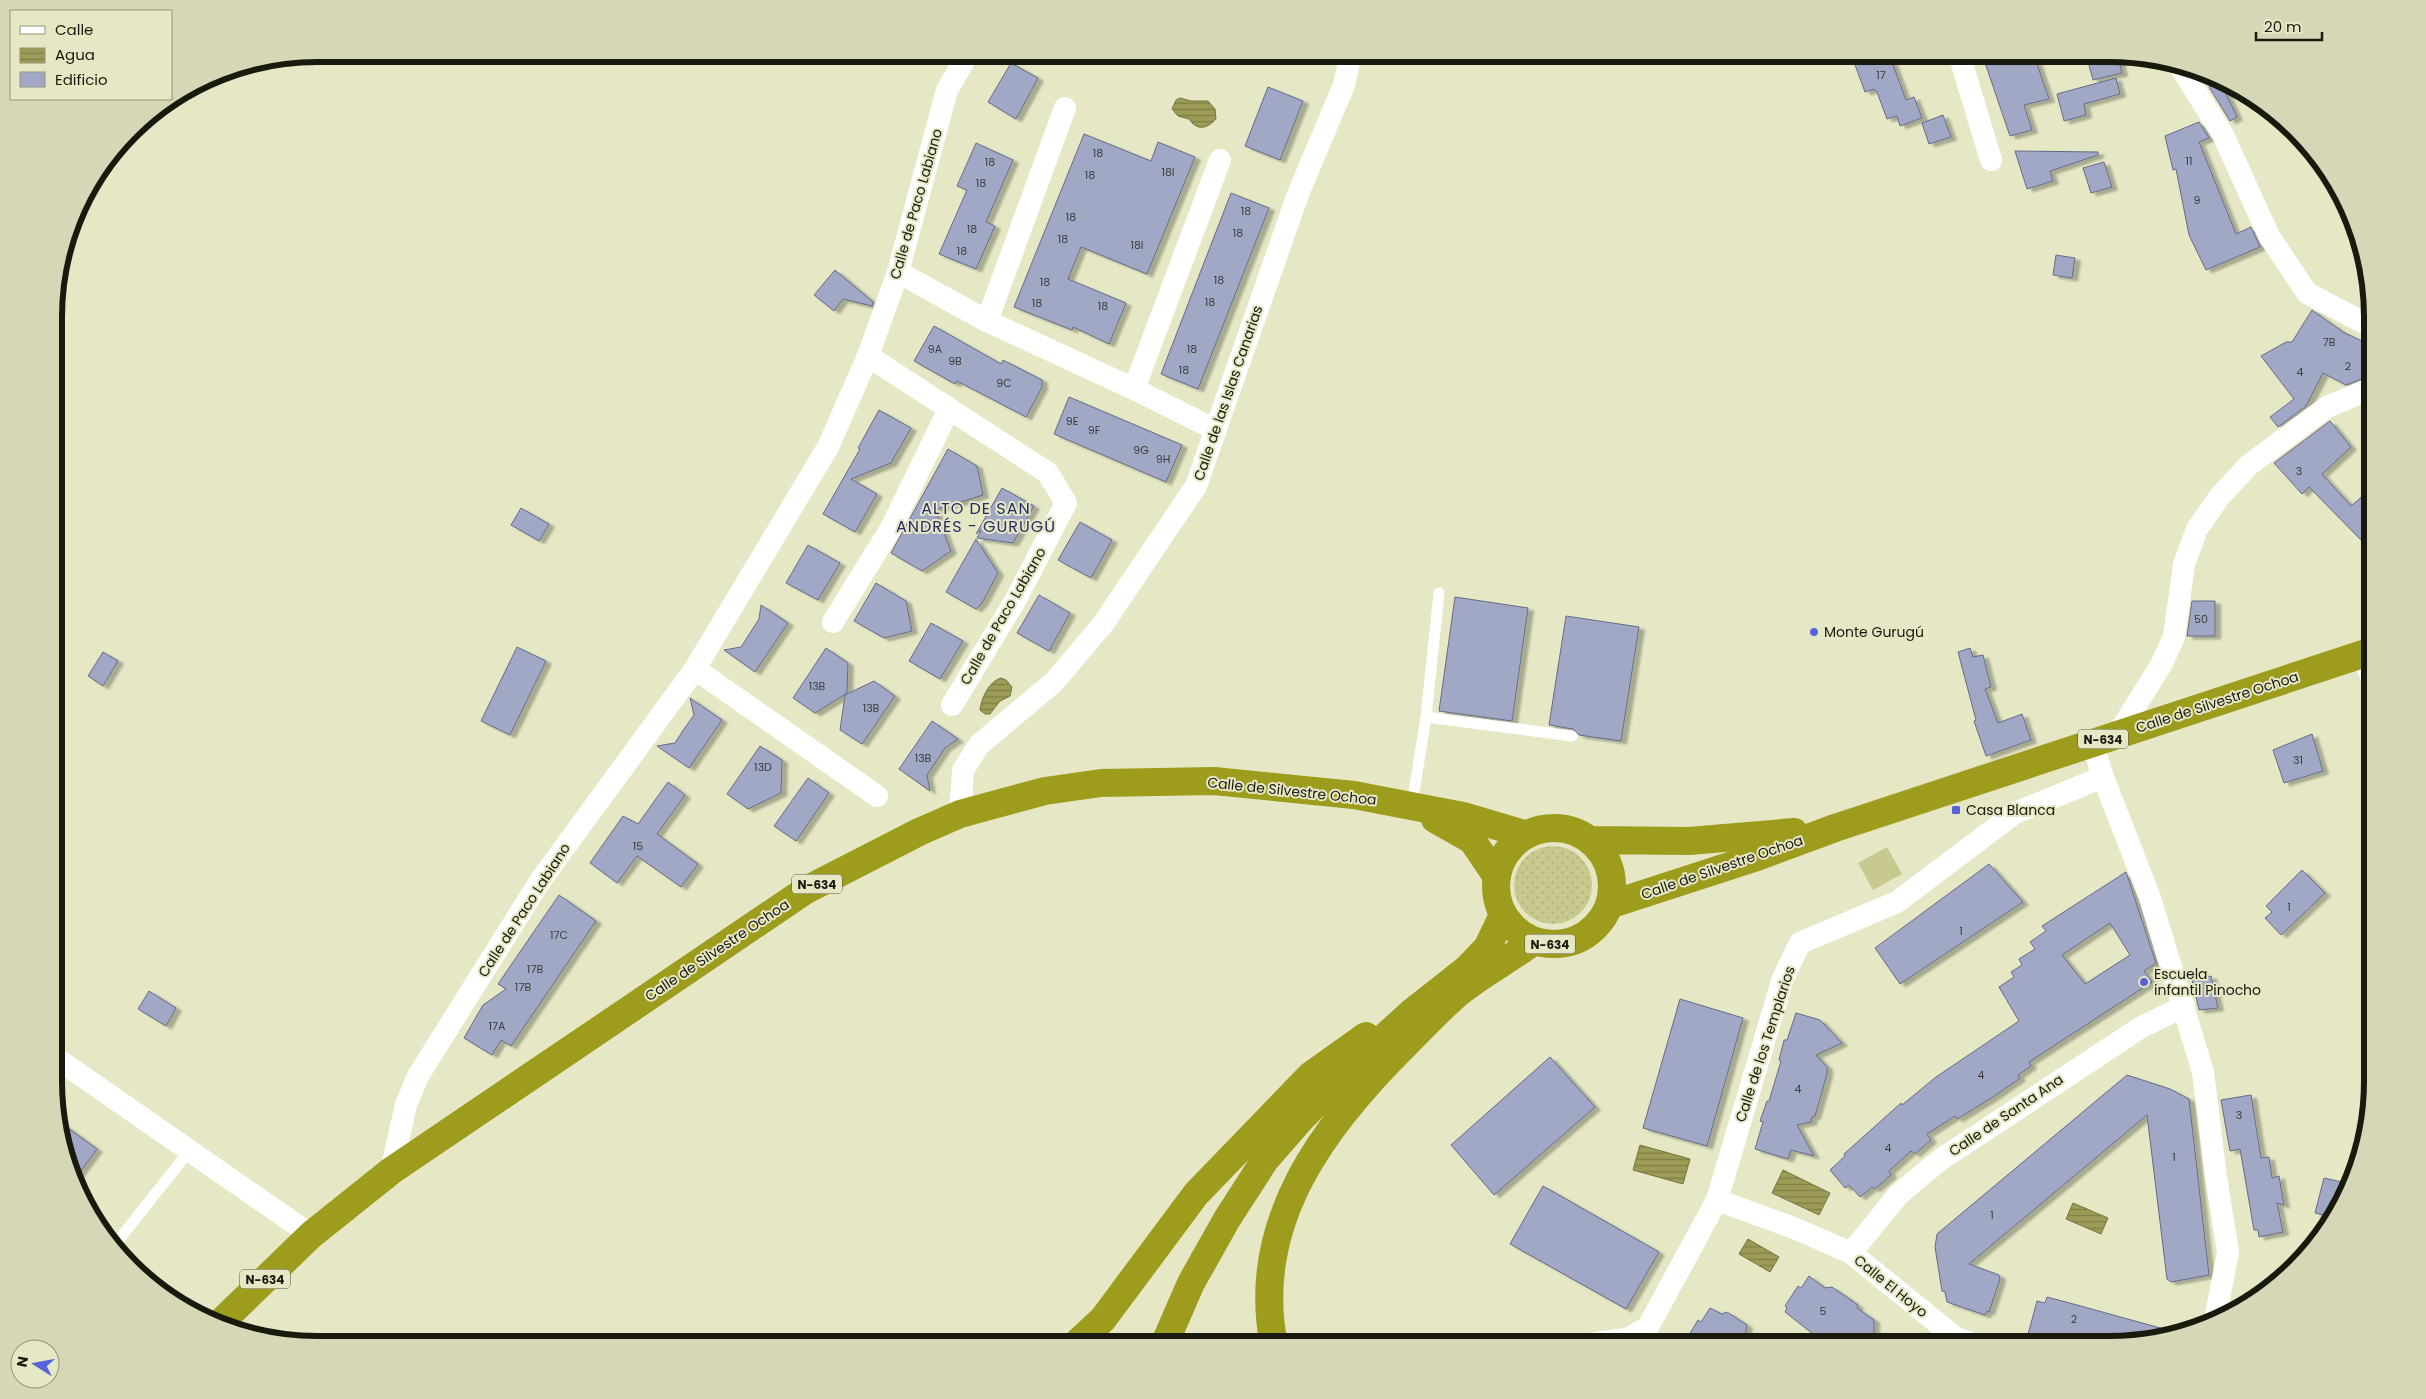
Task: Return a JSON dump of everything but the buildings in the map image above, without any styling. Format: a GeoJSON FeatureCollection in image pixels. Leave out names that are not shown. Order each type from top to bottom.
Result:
{"type":"FeatureCollection","features":[{"type":"Feature","properties":{"kind":"highway","name":"Calle de Silvestre Ochoa"},"geometry":{"type":"LineString","coordinates":[[1609,905],[2364,653]]}},
{"type":"Feature","properties":{"kind":"highway","name":"Calle de Silvestre Ochoa"},"geometry":{"type":"LineString","coordinates":[[311,1234],[391,1172],[806,890],[918,832],[960,814],[1045,791],[1101,783],[1149,782],[1214,781],[1287,787],[1412,806]]}},
{"type":"Feature","properties":{"kind":"highway","name":"N-634"},"geometry":{"type":"LineString","coordinates":[[1412,806],[1463,816],[1526,835]]}},
{"type":"Feature","properties":{"kind":"highway","name":"N-634"},"geometry":{"type":"LineString","coordinates":[[1412,806],[1472,840],[1497,877]]}},
{"type":"Feature","properties":{"kind":"highway","name":"N-634"},"geometry":{"type":"LineString","coordinates":[[1559,828],[1576,832],[1590,840],[1603,853],[1610,870],[1613,888],[1609,905],[1601,922],[1587,934],[1570,942],[1552,945],[1534,941],[1512,926],[1504,915],[1497,897],[1497,877],[1502,860],[1512,846],[1526,835],[1542,829],[1559,828]]}},
{"type":"Feature","properties":{"kind":"highway","name":"Calle de Silvestre Ochoa"},"geometry":{"type":"LineString","coordinates":[[1590,840],[1690,841],[1835,828]]}},
{"type":"Feature","properties":{"kind":"highway"},"geometry":{"type":"LineString","coordinates":[[1168,1336],[1191,1283],[1227,1219],[1266,1160],[1299,1121],[1356,1063],[1412,1013],[1468,968],[1487,948],[1504,915]]}},
{"type":"Feature","properties":{"kind":"highway"},"geometry":{"type":"LineString","coordinates":[[1341,1080],[1457,994],[1534,941]]}},
{"type":"Feature","properties":{"kind":"highway"},"geometry":{"type":"LineString","coordinates":[[1272,1336],[1269,1315],[1271,1268],[1280,1223],[1295,1186],[1314,1152],[1370,1080],[1457,994]]}},
{"type":"Feature","properties":{"kind":"highway"},"geometry":{"type":"LineString","coordinates":[[1085,1336],[1103,1319],[1196,1194],[1310,1076],[1362,1038],[1412,1013]]}},
{"type":"Feature","properties":{"kind":"highway","name":"N-634"},"geometry":{"type":"LineString","coordinates":[[224,1319],[311,1234]]}},
{"type":"Feature","properties":{"kind":"street","name":"Calle de Paco Labiano"},"geometry":{"type":"LineString","coordinates":[[391,1172],[406,1105],[418,1076],[540,881],[695,669],[828,447],[868,356],[898,272],[947,90],[963,62]]}},
{"type":"Feature","properties":{"kind":"street","name":"Calle de las Islas Canarias"},"geometry":{"type":"LineString","coordinates":[[960,814],[963,770],[978,745],[1054,682],[1104,624],[1196,486],[1298,194],[1344,85],[1349,62]]}},
{"type":"Feature","properties":{"kind":"street"},"geometry":{"type":"LineString","coordinates":[[1961,62],[1991,160]]}},
{"type":"Feature","properties":{"kind":"street"},"geometry":{"type":"LineString","coordinates":[[2185,74],[2223,135],[2269,236],[2308,293],[2364,323]]}},
{"type":"Feature","properties":{"kind":"street"},"geometry":{"type":"LineString","coordinates":[[987,321],[1065,108]]}},
{"type":"Feature","properties":{"kind":"street"},"geometry":{"type":"LineString","coordinates":[[1134,389],[1220,160]]}},
{"type":"Feature","properties":{"kind":"street"},"geometry":{"type":"LineString","coordinates":[[898,272],[987,321],[1134,389],[1216,430]]}},
{"type":"Feature","properties":{"kind":"street","name":"Calle de Paco Labiano"},"geometry":{"type":"LineString","coordinates":[[868,356],[1048,473],[1066,503],[1015,601],[952,705]]}},
{"type":"Feature","properties":{"kind":"street"},"geometry":{"type":"LineString","coordinates":[[2217,1312],[2228,1252],[2216,1178],[2203,1072],[2150,898],[2103,777],[2105,738],[2161,665],[2174,638],[2184,564],[2197,529],[2220,496],[2249,464],[2327,406],[2364,391]]}},
{"type":"Feature","properties":{"kind":"street"},"geometry":{"type":"LineString","coordinates":[[833,622],[891,528],[949,408]]}},
{"type":"Feature","properties":{"kind":"street"},"geometry":{"type":"LineString","coordinates":[[695,669],[878,796]]}},
{"type":"Feature","properties":{"kind":"street","name":"Calle de los Templarios"},"geometry":{"type":"LineString","coordinates":[[1632,1336],[1648,1327],[1717,1200],[1783,978],[1800,942],[1897,902],[2015,813],[2103,777]]}},
{"type":"Feature","properties":{"kind":"street","name":"Calle de Santa Ana"},"geometry":{"type":"LineString","coordinates":[[1851,1253],[1899,1194],[1940,1160],[2132,1033],[2184,1006]]}},
{"type":"Feature","properties":{"kind":"street"},"geometry":{"type":"LineString","coordinates":[[62,1062],[311,1234]]}},
{"type":"Feature","properties":{"kind":"street","name":"Calle El Hoyo"},"geometry":{"type":"LineString","coordinates":[[1717,1200],[1794,1228],[1851,1253],[1954,1336]]}},
{"type":"Feature","properties":{"kind":"lane"},"geometry":{"type":"LineString","coordinates":[[1412,806],[1426,717],[1439,593]]}},
{"type":"Feature","properties":{"kind":"lane"},"geometry":{"type":"LineString","coordinates":[[1426,717],[1572,736]]}},
{"type":"Feature","properties":{"kind":"lane"},"geometry":{"type":"LineString","coordinates":[[119,1241],[190,1150]]}},
{"type":"Feature","properties":{"kind":"green space"},"geometry":{"type":"Polygon","coordinates":[[[1545,846],[1561,846],[1575,852],[1586,863],[1592,877],[1592,893],[1586,907],[1575,918],[1561,924],[1545,924],[1531,918],[1520,907],[1514,893],[1514,877],[1520,863],[1531,852],[1545,846]]]}},
{"type":"Feature","properties":{"kind":"green space"},"geometry":{"type":"Polygon","coordinates":[[[1887,847],[1902,874],[1873,890],[1858,863],[1887,847]]]}},
{"type":"Feature","properties":{"kind":"water"},"geometry":{"type":"Polygon","coordinates":[[[1180,98],[1191,101],[1208,101],[1215,109],[1216,119],[1206,127],[1199,127],[1189,119],[1178,116],[1172,109],[1176,100],[1180,98]]]}},
{"type":"Feature","properties":{"kind":"water"},"geometry":{"type":"Polygon","coordinates":[[[1001,678],[1006,680],[1012,687],[1010,696],[1000,701],[990,714],[985,714],[980,710],[984,696],[989,687],[1001,678]]]}},
{"type":"Feature","properties":{"kind":"water"},"geometry":{"type":"Polygon","coordinates":[[[1640,1145],[1690,1159],[1683,1184],[1633,1170],[1640,1145]]]}},
{"type":"Feature","properties":{"kind":"water"},"geometry":{"type":"Polygon","coordinates":[[[1783,1170],[1830,1193],[1819,1215],[1772,1193],[1783,1170]]]}},
{"type":"Feature","properties":{"kind":"water"},"geometry":{"type":"Polygon","coordinates":[[[2073,1203],[2108,1218],[2101,1234],[2066,1219],[2073,1203]]]}},
{"type":"Feature","properties":{"kind":"water"},"geometry":{"type":"Polygon","coordinates":[[[1748,1239],[1779,1257],[1770,1272],[1739,1254],[1748,1239]]]}},
{"type":"Feature","properties":{"kind":"place","name":"Monte Gurugú"},"geometry":{"type":"Point","coordinates":[1814,632]}},
{"type":"Feature","properties":{"kind":"place","name":"Casa Blanca"},"geometry":{"type":"Point","coordinates":[1956,810]}},
{"type":"Feature","properties":{"kind":"place","name":"Escuela infantil Pinocho"},"geometry":{"type":"Point","coordinates":[2144,982]}},
{"type":"Feature","properties":{"kind":"district","name":"ALTO DE SAN ANDRÉS - GURUGÚ"},"geometry":{"type":"Point","coordinates":[976,517]}}]}
